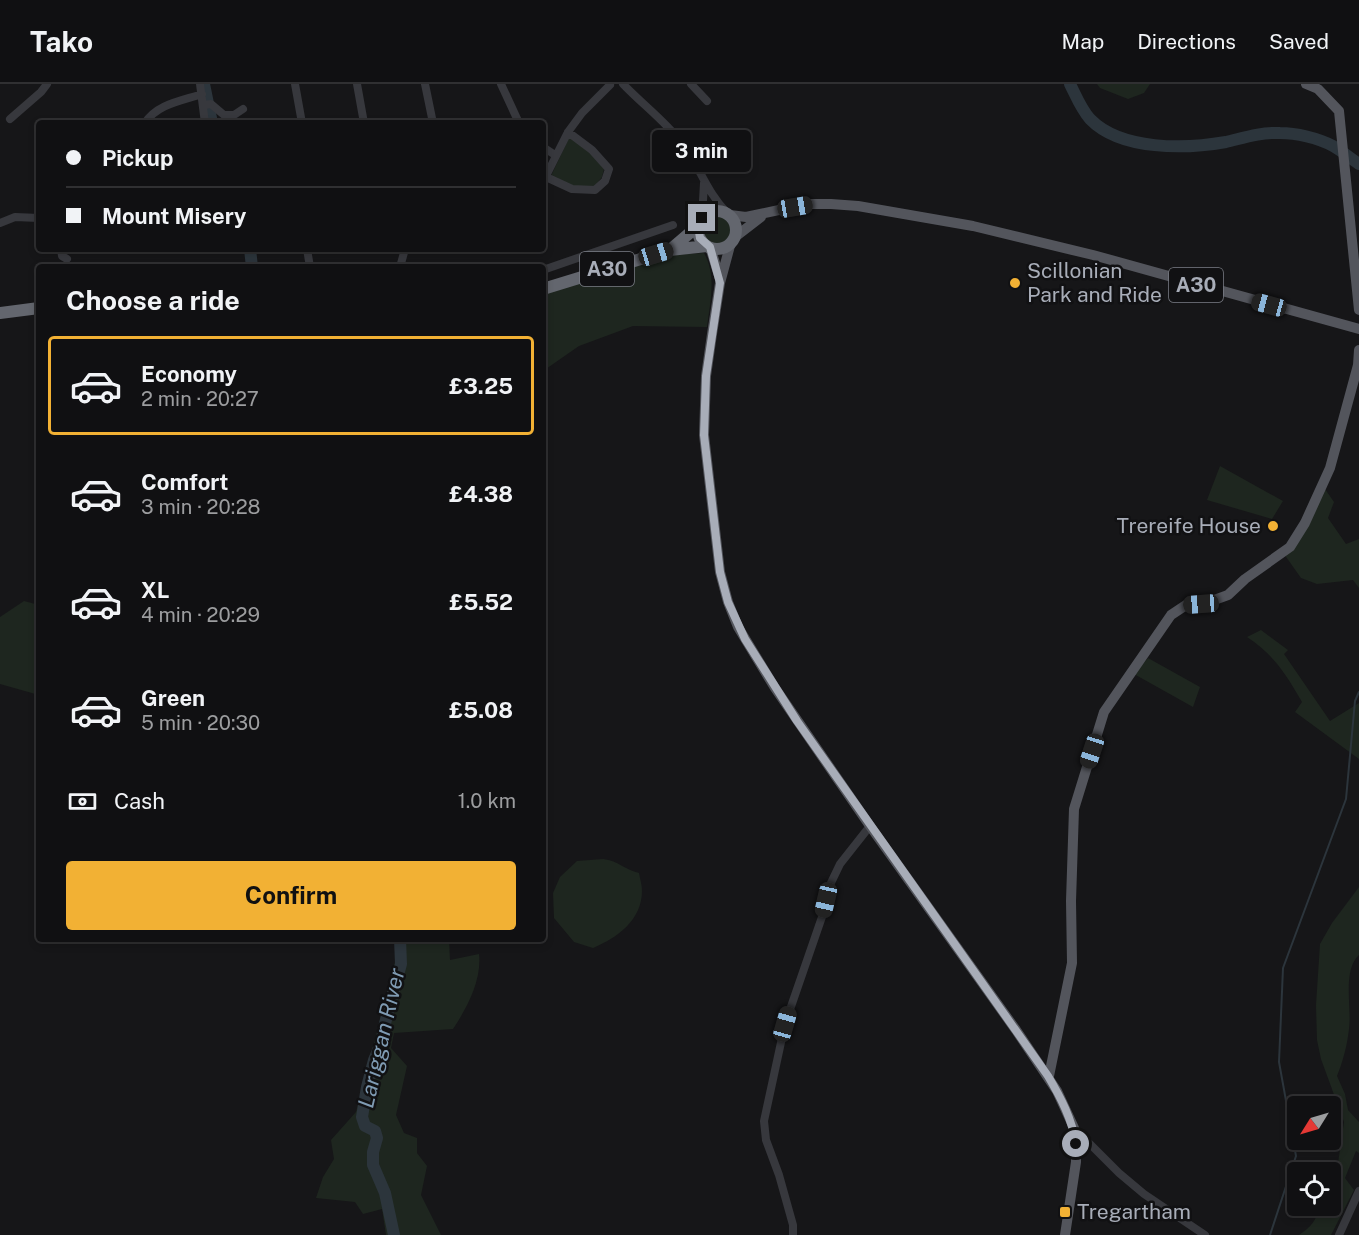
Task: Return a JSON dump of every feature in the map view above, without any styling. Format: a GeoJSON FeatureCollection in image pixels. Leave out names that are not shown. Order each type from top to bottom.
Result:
{"type":"FeatureCollection","features":[{"type":"Feature","properties":{"kind":"highway"},"geometry":{"type":"LineString","coordinates":[[712,212],[728,214],[736,226],[733,240],[722,248],[709,247],[700,238],[701,222],[712,212]]}},
{"type":"Feature","properties":{"kind":"highway","name":"A30"},"geometry":{"type":"LineString","coordinates":[[670,250],[701,222]]}},
{"type":"Feature","properties":{"kind":"highway","name":"A30"},"geometry":{"type":"LineString","coordinates":[[546,288],[670,250],[709,247]]}},
{"type":"Feature","properties":{"kind":"highway"},"geometry":{"type":"LineString","coordinates":[[0,313],[36,308]]}},
{"type":"Feature","properties":{"kind":"main road"},"geometry":{"type":"LineString","coordinates":[[1306,84],[1318,89],[1338,108],[1359,310]]}},
{"type":"Feature","properties":{"kind":"main road","name":"A30"},"geometry":{"type":"LineString","coordinates":[[728,214],[746,217],[807,204],[831,204],[858,206],[973,226],[1093,255],[1359,329]]}},
{"type":"Feature","properties":{"kind":"main road","name":"A30"},"geometry":{"type":"LineString","coordinates":[[733,240],[748,225],[766,214]]}},
{"type":"Feature","properties":{"kind":"main road"},"geometry":{"type":"LineString","coordinates":[[733,240],[720,283],[706,376],[704,435],[720,572],[728,602],[741,633],[775,688],[1048,1076],[1066,1109],[1074,1128],[1076,1162],[1065,1235]]}},
{"type":"Feature","properties":{"kind":"main road"},"geometry":{"type":"LineString","coordinates":[[709,247],[720,283]]}},
{"type":"Feature","properties":{"kind":"main road"},"geometry":{"type":"LineString","coordinates":[[1048,1076],[1072,963],[1071,901],[1074,809],[1104,712],[1171,615],[1186,605],[1206,603],[1228,595],[1245,579],[1290,547],[1305,523],[1330,468],[1358,365],[1359,350]]}},
{"type":"Feature","properties":{"kind":"street"},"geometry":{"type":"LineString","coordinates":[[10,119],[47,84]]}},
{"type":"Feature","properties":{"kind":"street"},"geometry":{"type":"LineString","coordinates":[[200,84],[207,105],[205,120]]}},
{"type":"Feature","properties":{"kind":"street"},"geometry":{"type":"LineString","coordinates":[[295,84],[301,120]]}},
{"type":"Feature","properties":{"kind":"street"},"geometry":{"type":"LineString","coordinates":[[357,84],[363,120]]}},
{"type":"Feature","properties":{"kind":"street"},"geometry":{"type":"LineString","coordinates":[[425,84],[432,120]]}},
{"type":"Feature","properties":{"kind":"street"},"geometry":{"type":"LineString","coordinates":[[501,84],[518,120]]}},
{"type":"Feature","properties":{"kind":"street"},"geometry":{"type":"LineString","coordinates":[[623,84],[681,142],[694,159],[704,183],[716,202],[728,214]]}},
{"type":"Feature","properties":{"kind":"street"},"geometry":{"type":"LineString","coordinates":[[691,84],[707,101]]}},
{"type":"Feature","properties":{"kind":"street"},"geometry":{"type":"LineString","coordinates":[[546,175],[568,132],[599,88],[610,85]]}},
{"type":"Feature","properties":{"kind":"street"},"geometry":{"type":"LineString","coordinates":[[147,120],[159,108],[202,94]]}},
{"type":"Feature","properties":{"kind":"street"},"geometry":{"type":"LineString","coordinates":[[207,105],[224,116],[234,115],[243,109]]}},
{"type":"Feature","properties":{"kind":"street"},"geometry":{"type":"LineString","coordinates":[[546,180],[572,189],[595,190],[605,181],[609,169],[592,150],[568,132]]}},
{"type":"Feature","properties":{"kind":"street"},"geometry":{"type":"LineString","coordinates":[[546,149],[555,155]]}},
{"type":"Feature","properties":{"kind":"street"},"geometry":{"type":"LineString","coordinates":[[701,222],[704,183]]}},
{"type":"Feature","properties":{"kind":"street"},"geometry":{"type":"LineString","coordinates":[[0,223],[15,217],[36,218]]}},
{"type":"Feature","properties":{"kind":"street"},"geometry":{"type":"LineString","coordinates":[[546,269],[673,225]]}},
{"type":"Feature","properties":{"kind":"street"},"geometry":{"type":"LineString","coordinates":[[61,252],[62,256],[67,259]]}},
{"type":"Feature","properties":{"kind":"street"},"geometry":{"type":"LineString","coordinates":[[793,1235],[793,1225],[779,1175],[766,1140],[764,1121],[768,1099],[793,996],[823,914],[834,874],[870,826]]}},
{"type":"Feature","properties":{"kind":"street"},"geometry":{"type":"LineString","coordinates":[[1074,1128],[1144,1194],[1205,1235]]}},
{"type":"Feature","properties":{"kind":"street"},"geometry":{"type":"LineString","coordinates":[[1339,1235],[1359,1191]]}},
{"type":"Feature","properties":{"kind":"shaded area"},"geometry":{"type":"Polygon","coordinates":[[[1097,84],[1150,84],[1144,93],[1128,99],[1100,88],[1097,84]]]}},
{"type":"Feature","properties":{"kind":"shaded area"},"geometry":{"type":"Polygon","coordinates":[[[569,138],[573,138],[597,159],[604,169],[602,177],[595,186],[569,187],[550,178],[569,138]]]}},
{"type":"Feature","properties":{"kind":"shaded area"},"geometry":{"type":"Polygon","coordinates":[[[717,214],[727,219],[732,229],[727,239],[717,244],[707,239],[702,229],[707,219],[717,214]]]}},
{"type":"Feature","properties":{"kind":"shaded area"},"geometry":{"type":"Polygon","coordinates":[[[704,253],[711,280],[707,327],[633,326],[579,346],[546,369],[546,293],[671,255],[704,253]]]}},
{"type":"Feature","properties":{"kind":"shaded area"},"geometry":{"type":"Polygon","coordinates":[[[1220,466],[1283,501],[1272,519],[1207,500],[1220,466]]]}},
{"type":"Feature","properties":{"kind":"shaded area"},"geometry":{"type":"Polygon","coordinates":[[[1325,489],[1334,502],[1328,518],[1346,544],[1359,539],[1359,588],[1353,580],[1317,584],[1301,578],[1284,554],[1325,489]]]}},
{"type":"Feature","properties":{"kind":"shaded area"},"geometry":{"type":"Polygon","coordinates":[[[24,601],[36,604],[36,694],[0,684],[0,617],[24,601]]]}},
{"type":"Feature","properties":{"kind":"shaded area"},"geometry":{"type":"Polygon","coordinates":[[[1261,630],[1288,650],[1284,654],[1330,721],[1359,703],[1359,759],[1295,712],[1302,702],[1290,683],[1272,658],[1247,637],[1261,630]]]}},
{"type":"Feature","properties":{"kind":"shaded area"},"geometry":{"type":"Polygon","coordinates":[[[1148,658],[1200,687],[1193,707],[1134,674],[1148,658]]]}},
{"type":"Feature","properties":{"kind":"shaded area"},"geometry":{"type":"Polygon","coordinates":[[[603,859],[639,873],[642,889],[641,901],[638,911],[626,927],[611,939],[593,948],[574,942],[554,918],[553,893],[560,877],[577,861],[603,859]]]}},
{"type":"Feature","properties":{"kind":"shaded area"},"geometry":{"type":"Polygon","coordinates":[[[1359,887],[1359,955],[1354,962],[1349,980],[1349,1029],[1337,1076],[1345,1094],[1348,1110],[1359,1122],[1359,1153],[1356,1151],[1345,1178],[1354,1190],[1341,1215],[1341,1162],[1338,1162],[1344,1122],[1341,1114],[1341,1096],[1335,1096],[1321,1059],[1317,1040],[1316,1005],[1320,944],[1332,923],[1359,887]]]}},
{"type":"Feature","properties":{"kind":"shaded area"},"geometry":{"type":"Polygon","coordinates":[[[395,942],[449,942],[450,960],[479,954],[476,984],[453,1029],[394,1033],[391,1048],[407,1066],[396,1115],[404,1133],[417,1138],[417,1153],[427,1166],[421,1195],[441,1235],[386,1235],[382,1209],[363,1214],[355,1202],[316,1198],[323,1177],[334,1159],[331,1140],[356,1112],[396,958],[395,942]]]}},
{"type":"Feature","properties":{"kind":"shaded area"},"geometry":{"type":"Polygon","coordinates":[[[1317,1216],[1341,1216],[1331,1235],[1299,1235],[1317,1216]]]}},
{"type":"Feature","properties":{"kind":"waterway","name":"Lariggan River"},"geometry":{"type":"LineString","coordinates":[[204,84],[211,120]]}},
{"type":"Feature","properties":{"kind":"waterway"},"geometry":{"type":"LineString","coordinates":[[1070,84],[1081,107],[1090,119],[1103,129],[1136,142],[1192,146],[1226,142],[1266,133],[1286,133],[1307,136],[1327,143],[1359,164]]}},
{"type":"Feature","properties":{"kind":"waterway","name":"Lariggan River"},"geometry":{"type":"LineString","coordinates":[[250,252],[252,264]]}},
{"type":"Feature","properties":{"kind":"waterway"},"geometry":{"type":"LineString","coordinates":[[1270,1235],[1296,1156],[1279,1062],[1283,968],[1346,799],[1355,701],[1359,692]]}},
{"type":"Feature","properties":{"kind":"waterway","name":"Lariggan River"},"geometry":{"type":"LineString","coordinates":[[394,1235],[385,1193],[373,1165],[373,1152],[377,1138],[375,1131],[365,1126],[362,1117],[367,1087],[382,1041],[401,964],[400,942]]}},
{"type":"Feature","properties":{"kind":"place","name":"Scillonian Park and Ride"},"geometry":{"type":"Point","coordinates":[1015,283]}},
{"type":"Feature","properties":{"kind":"place","name":"Trereife House"},"geometry":{"type":"Point","coordinates":[1273,526]}},
{"type":"Feature","properties":{"kind":"place","name":"Tregartham"},"geometry":{"type":"Point","coordinates":[1065,1212]}},
{"type":"Feature","properties":{"kind":"route"},"geometry":{"type":"LineString","coordinates":[[702,218],[699,225],[700,238],[710,247],[720,283],[706,376],[704,435],[720,572],[738,627],[797,721],[1048,1076],[1074,1128],[1076,1144]]}}]}
